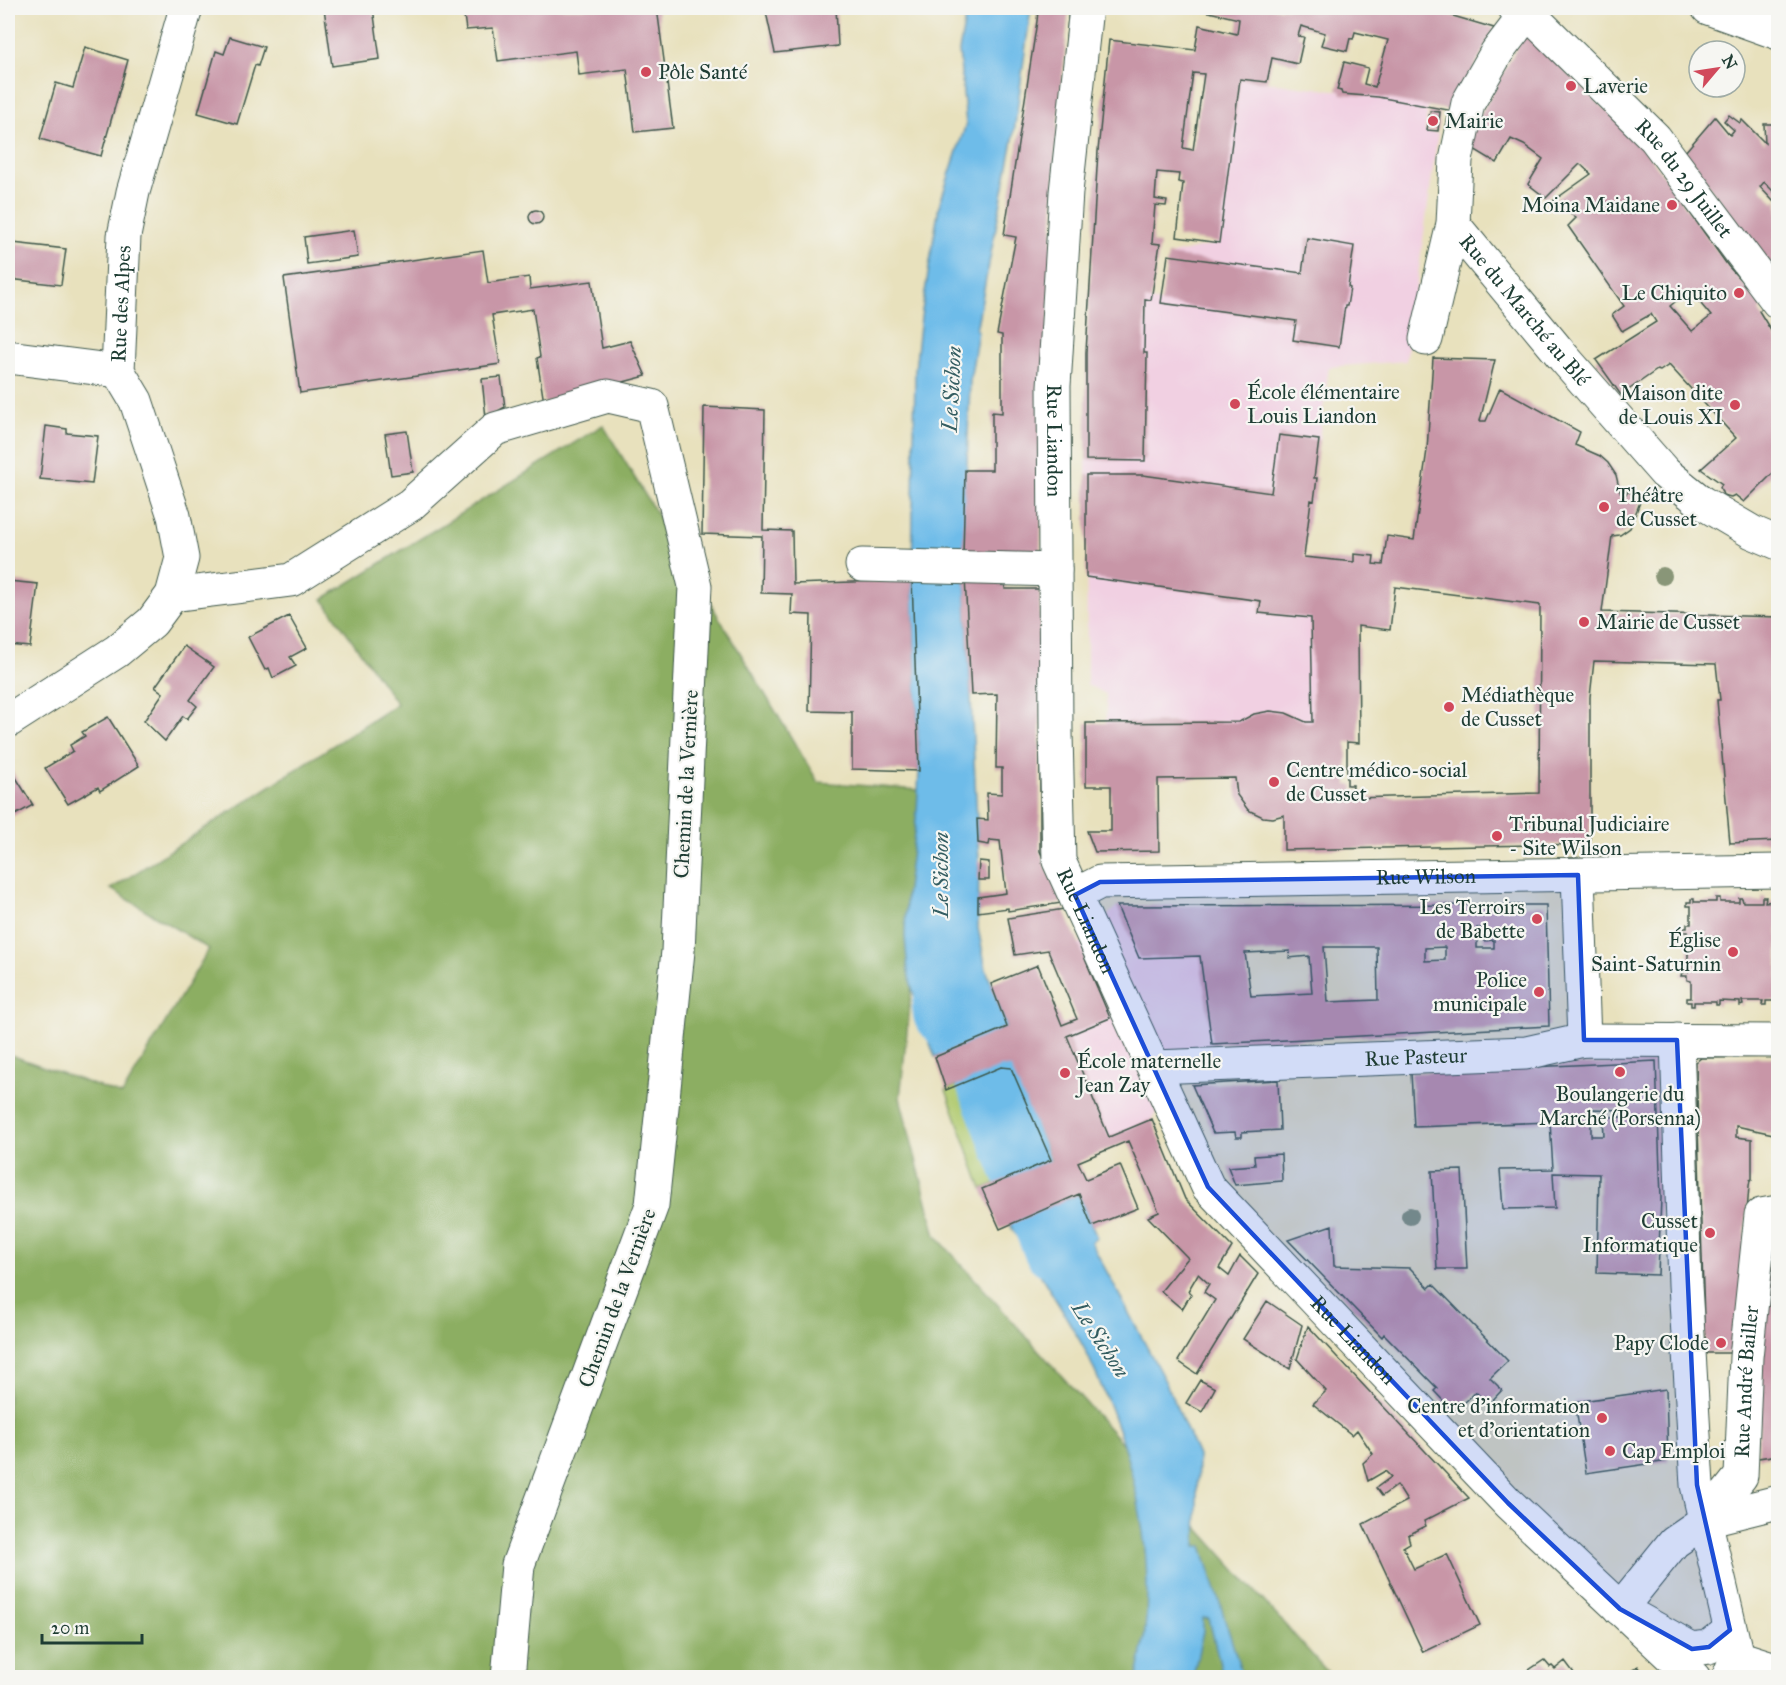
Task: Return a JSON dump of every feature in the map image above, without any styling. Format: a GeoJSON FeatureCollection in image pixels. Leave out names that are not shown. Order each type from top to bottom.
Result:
{"type":"FeatureCollection","features":[{"type":"Feature","properties":{"kind":"street","name":"Rue des Alpes"},"geometry":{"type":"LineString","coordinates":[[172,595],[182,558],[174,516],[136,401],[118,371],[124,236],[134,192],[186,8]]}},
{"type":"Feature","properties":{"kind":"street","name":"Rue Liandon"},"geometry":{"type":"LineString","coordinates":[[1086,8],[1066,192],[1054,386],[1059,861],[1208,1187],[1508,1503],[1620,1609]]}},
{"type":"Feature","properties":{"kind":"street"},"geometry":{"type":"LineString","coordinates":[[1708,8],[1779,33]]}},
{"type":"Feature","properties":{"kind":"street","name":"Rue du Marché au Blé"},"geometry":{"type":"LineString","coordinates":[[1523,9],[1520,22],[1497,52],[1468,103],[1456,160],[1453,224],[1564,358],[1665,473],[1701,502],[1752,532],[1779,543]]}},
{"type":"Feature","properties":{"kind":"street","name":"Rue du 29 Juillet"},"geometry":{"type":"LineString","coordinates":[[1523,9],[1655,138],[1779,302]]}},
{"type":"Feature","properties":{"kind":"street"},"geometry":{"type":"LineString","coordinates":[[1426,339],[1453,224]]}},
{"type":"Feature","properties":{"kind":"street"},"geometry":{"type":"LineString","coordinates":[[8,357],[118,371]]}},
{"type":"Feature","properties":{"kind":"street","name":"Chemin de la Vernière"},"geometry":{"type":"LineString","coordinates":[[172,595],[291,580],[410,505],[495,429],[608,396],[652,406],[695,586],[678,951],[652,1205],[518,1565],[508,1677]]}},
{"type":"Feature","properties":{"kind":"street"},"geometry":{"type":"LineString","coordinates":[[862,565],[1055,570]]}},
{"type":"Feature","properties":{"kind":"street"},"geometry":{"type":"LineString","coordinates":[[8,722],[117,651],[152,622],[172,595]]}},
{"type":"Feature","properties":{"kind":"street","name":"Rue Wilson"},"geometry":{"type":"LineString","coordinates":[[1075,895],[1100,882],[1779,872]]}},
{"type":"Feature","properties":{"kind":"street"},"geometry":{"type":"LineString","coordinates":[[1578,875],[1584,1040]]}},
{"type":"Feature","properties":{"kind":"street","name":"Rue Pasteur"},"geometry":{"type":"LineString","coordinates":[[1154,1068],[1526,1053],[1584,1040],[1779,1041]]}},
{"type":"Feature","properties":{"kind":"street"},"geometry":{"type":"LineString","coordinates":[[1677,1040],[1684,1286],[1697,1485],[1732,1655]]}},
{"type":"Feature","properties":{"kind":"street","name":"Rue André Bailler"},"geometry":{"type":"LineString","coordinates":[[1706,1520],[1741,1476],[1746,1357],[1761,1215],[1779,1212]]}},
{"type":"Feature","properties":{"kind":"street"},"geometry":{"type":"LineString","coordinates":[[1620,1609],[1674,1542],[1706,1520],[1779,1502]]}},
{"type":"Feature","properties":{"kind":"street"},"geometry":{"type":"LineString","coordinates":[[1620,1609],[1692,1649],[1709,1647],[1779,1670]]}},
{"type":"Feature","properties":{"kind":"street"},"geometry":{"type":"LineString","coordinates":[[1620,1609],[1694,1677]]}},
{"type":"Feature","properties":{"kind":"highlighted area"},"geometry":{"type":"Polygon","coordinates":[[[1578,875],[1584,1040],[1677,1040],[1697,1485],[1730,1630],[1709,1647],[1692,1649],[1620,1609],[1508,1503],[1208,1187],[1075,895],[1100,882],[1578,875]]]}},
{"type":"Feature","properties":{"kind":"shaded area","name":"École élémentaire Louis Liandon"},"geometry":{"type":"Polygon","coordinates":[[[1240,79],[1341,91],[1342,94],[1378,97],[1428,106],[1425,131],[1438,133],[1406,361],[1329,367],[1314,477],[1317,478],[1314,501],[1311,501],[1304,557],[1267,553],[1259,613],[1311,618],[1313,722],[1306,722],[1286,713],[1270,711],[1254,714],[1239,722],[1106,723],[1106,694],[1087,685],[1086,460],[1145,460],[1147,354],[1144,353],[1145,299],[1161,302],[1168,255],[1219,243],[1240,79]]]}},
{"type":"Feature","properties":{"kind":"shaded area","name":"École maternelle Jean Zay"},"geometry":{"type":"Polygon","coordinates":[[[1218,905],[1238,1042],[1212,1044],[1152,1119],[1185,1199],[1159,1212],[1128,1141],[1078,1162],[1086,1179],[1120,1165],[1138,1208],[1092,1226],[1079,1194],[1000,1229],[982,1189],[935,1057],[1007,1027],[991,984],[1038,965],[1062,1024],[1077,1019],[1048,950],[1079,945],[1117,906],[1218,905]]]}},
{"type":"Feature","properties":{"kind":"green space"},"geometry":{"type":"Polygon","coordinates":[[[603,425],[818,782],[932,791],[900,1098],[936,1236],[1332,1677],[8,1677],[8,1054],[122,1095],[209,949],[111,889],[397,704],[323,599],[603,425]]]}},
{"type":"Feature","properties":{"kind":"green space"},"geometry":{"type":"Polygon","coordinates":[[[1001,1067],[1011,1068],[1051,1160],[982,1189],[946,1090],[1001,1067]]]}},
{"type":"Feature","properties":{"kind":"water"},"geometry":{"type":"Polygon","coordinates":[[[967,8],[1031,8],[1013,140],[976,330],[978,331],[970,381],[963,576],[965,577],[979,861],[978,928],[986,969],[1007,1027],[935,1057],[918,1011],[908,972],[905,937],[906,897],[917,811],[919,771],[912,580],[915,370],[939,206],[966,124],[959,51],[967,8]]]}},
{"type":"Feature","properties":{"kind":"water"},"geometry":{"type":"Polygon","coordinates":[[[1079,1194],[1097,1238],[1091,1242],[1166,1383],[1198,1456],[1196,1546],[1202,1546],[1243,1677],[1223,1677],[1209,1619],[1203,1618],[1203,1631],[1193,1677],[1137,1677],[1144,1641],[1147,1605],[1146,1569],[1137,1496],[1128,1461],[1104,1392],[1086,1352],[1010,1225],[1079,1194]]]}},
{"type":"Feature","properties":{"kind":"building"},"geometry":{"type":"Polygon","coordinates":[[[324,8],[373,8],[380,59],[332,66],[324,8]]]}},
{"type":"Feature","properties":{"kind":"building","name":"Pôle Santé"},"geometry":{"type":"Polygon","coordinates":[[[463,8],[657,8],[673,128],[635,132],[627,69],[579,75],[576,51],[498,61],[493,28],[466,30],[463,8]]]}},
{"type":"Feature","properties":{"kind":"building"},"geometry":{"type":"Polygon","coordinates":[[[775,8],[836,8],[838,46],[775,53],[766,12],[775,10],[775,8]]]}},
{"type":"Feature","properties":{"kind":"building"},"geometry":{"type":"Polygon","coordinates":[[[1031,8],[1069,8],[1056,145],[1040,558],[963,557],[965,470],[992,470],[992,412],[1002,413],[1002,335],[997,334],[1016,237],[1004,235],[1037,21],[1038,11],[1031,10],[1031,8]]]}},
{"type":"Feature","properties":{"kind":"building"},"geometry":{"type":"Polygon","coordinates":[[[1192,8],[1426,8],[1494,28],[1453,111],[1378,97],[1342,94],[1337,90],[1344,62],[1368,68],[1364,84],[1375,87],[1388,40],[1355,32],[1353,39],[1350,38],[1347,51],[1321,45],[1325,33],[1301,26],[1298,36],[1304,37],[1298,64],[1272,58],[1267,82],[1240,79],[1219,243],[1177,237],[1183,183],[1178,182],[1179,174],[1157,172],[1155,199],[1167,201],[1166,206],[1155,205],[1152,243],[1160,244],[1151,300],[1145,299],[1144,353],[1147,353],[1145,461],[1086,460],[1086,352],[1098,151],[1109,40],[1195,50],[1199,25],[1237,34],[1239,19],[1192,8]],[[1193,73],[1183,148],[1193,150],[1204,74],[1193,73]]]}},
{"type":"Feature","properties":{"kind":"building"},"geometry":{"type":"Polygon","coordinates":[[[1525,33],[1638,140],[1728,266],[1764,306],[1759,311],[1778,342],[1778,411],[1775,414],[1778,417],[1778,468],[1744,502],[1735,495],[1731,497],[1723,495],[1720,487],[1722,484],[1701,469],[1736,438],[1669,365],[1660,371],[1657,370],[1621,395],[1596,360],[1656,322],[1651,314],[1622,331],[1612,315],[1624,306],[1568,226],[1576,218],[1553,201],[1591,174],[1580,164],[1546,198],[1528,184],[1543,159],[1524,145],[1511,139],[1497,163],[1467,145],[1472,130],[1525,33]],[[1686,293],[1670,306],[1692,331],[1711,316],[1696,298],[1694,300],[1686,293]]]}},
{"type":"Feature","properties":{"kind":"building"},"geometry":{"type":"Polygon","coordinates":[[[230,37],[264,47],[258,66],[255,65],[237,124],[198,113],[216,51],[224,54],[230,37]]]}},
{"type":"Feature","properties":{"kind":"building"},"geometry":{"type":"Polygon","coordinates":[[[85,47],[128,60],[101,156],[40,139],[56,83],[73,88],[85,47]]]}},
{"type":"Feature","properties":{"kind":"building","name":"Mairie"},"geometry":{"type":"Polygon","coordinates":[[[1430,111],[1440,112],[1438,131],[1427,130],[1430,111]]]}},
{"type":"Feature","properties":{"kind":"building"},"geometry":{"type":"Polygon","coordinates":[[[1729,115],[1740,123],[1742,120],[1765,143],[1764,124],[1778,124],[1778,196],[1778,285],[1685,152],[1715,117],[1730,135],[1734,130],[1724,121],[1729,115]],[[1764,182],[1760,187],[1774,202],[1778,196],[1764,182]]]}},
{"type":"Feature","properties":{"kind":"building"},"geometry":{"type":"Polygon","coordinates":[[[536,210],[541,212],[543,217],[541,222],[536,224],[531,222],[529,217],[531,212],[536,210]]]}},
{"type":"Feature","properties":{"kind":"building"},"geometry":{"type":"Polygon","coordinates":[[[354,230],[358,257],[307,264],[304,237],[354,230]]]}},
{"type":"Feature","properties":{"kind":"building"},"geometry":{"type":"Polygon","coordinates":[[[1307,238],[1354,246],[1348,287],[1350,288],[1339,347],[1293,340],[1296,321],[1161,303],[1168,255],[1302,273],[1307,238]]]}},
{"type":"Feature","properties":{"kind":"building"},"geometry":{"type":"Polygon","coordinates":[[[13,243],[66,249],[61,285],[9,279],[13,243]]]}},
{"type":"Feature","properties":{"kind":"building"},"geometry":{"type":"Polygon","coordinates":[[[483,250],[488,283],[529,277],[530,289],[592,281],[602,348],[630,341],[646,376],[544,403],[533,309],[492,315],[500,364],[300,393],[284,278],[483,250]]]}},
{"type":"Feature","properties":{"kind":"building"},"geometry":{"type":"Polygon","coordinates":[[[1433,358],[1495,360],[1480,421],[1486,421],[1500,388],[1580,432],[1575,445],[1600,456],[1608,463],[1616,475],[1620,492],[1626,494],[1627,491],[1642,497],[1630,528],[1620,535],[1612,536],[1602,612],[1778,617],[1778,841],[1730,843],[1717,700],[1720,700],[1716,664],[1594,661],[1590,697],[1590,844],[1284,850],[1284,815],[1273,818],[1263,817],[1248,810],[1237,795],[1235,778],[1158,779],[1159,851],[1095,852],[1087,831],[1111,831],[1111,786],[1086,786],[1086,723],[1239,722],[1254,714],[1270,711],[1286,713],[1306,722],[1313,722],[1311,618],[1259,613],[1261,601],[1086,577],[1086,475],[1143,475],[1271,493],[1279,435],[1319,440],[1314,478],[1317,478],[1314,501],[1311,500],[1304,557],[1354,562],[1354,554],[1374,556],[1373,564],[1383,565],[1387,536],[1414,540],[1427,450],[1433,358]],[[1395,587],[1390,630],[1358,626],[1359,743],[1347,742],[1347,785],[1353,785],[1352,798],[1539,793],[1540,605],[1395,587]]]}},
{"type":"Feature","properties":{"kind":"building"},"geometry":{"type":"Polygon","coordinates":[[[501,377],[505,407],[486,418],[482,379],[501,377]]]}},
{"type":"Feature","properties":{"kind":"building"},"geometry":{"type":"Polygon","coordinates":[[[704,407],[765,410],[763,530],[792,531],[793,584],[912,580],[919,771],[852,769],[852,712],[809,711],[811,615],[791,614],[792,594],[761,593],[762,536],[702,534],[704,407]]]}},
{"type":"Feature","properties":{"kind":"building"},"geometry":{"type":"Polygon","coordinates":[[[46,426],[67,429],[67,433],[98,436],[92,484],[40,479],[46,426]]]}},
{"type":"Feature","properties":{"kind":"building"},"geometry":{"type":"Polygon","coordinates":[[[407,431],[413,472],[391,475],[385,434],[407,431]]]}},
{"type":"Feature","properties":{"kind":"building"},"geometry":{"type":"Polygon","coordinates":[[[965,577],[1006,577],[1005,589],[1040,589],[1040,851],[1062,903],[1008,911],[1008,908],[978,912],[978,897],[1006,893],[1000,841],[990,840],[989,845],[978,843],[977,819],[988,820],[987,793],[1002,794],[1002,768],[996,768],[997,694],[971,695],[965,577]]]}},
{"type":"Feature","properties":{"kind":"building"},"geometry":{"type":"Polygon","coordinates":[[[8,581],[38,584],[30,647],[8,645],[8,581]]]}},
{"type":"Feature","properties":{"kind":"building"},"geometry":{"type":"Polygon","coordinates":[[[289,616],[307,648],[290,657],[296,666],[273,678],[269,668],[265,670],[248,637],[289,616]]]}},
{"type":"Feature","properties":{"kind":"building"},"geometry":{"type":"Polygon","coordinates":[[[184,646],[214,667],[190,700],[197,706],[187,719],[183,716],[165,741],[144,721],[163,693],[155,687],[184,646]]]}},
{"type":"Feature","properties":{"kind":"building"},"geometry":{"type":"Polygon","coordinates":[[[108,717],[139,766],[100,791],[98,787],[68,804],[45,768],[73,751],[70,745],[85,736],[82,732],[108,717]]]}},
{"type":"Feature","properties":{"kind":"building"},"geometry":{"type":"Polygon","coordinates":[[[10,768],[33,805],[8,819],[8,770],[10,768]]]}},
{"type":"Feature","properties":{"kind":"building"},"geometry":{"type":"Polygon","coordinates":[[[979,861],[989,862],[989,880],[978,880],[979,861]]]}},
{"type":"Feature","properties":{"kind":"building","name":"Église Saint-Saturnin"},"geometry":{"type":"Polygon","coordinates":[[[1762,897],[1766,897],[1765,902],[1778,901],[1778,1001],[1766,1001],[1766,1005],[1762,1005],[1763,1001],[1742,1001],[1743,1005],[1740,1006],[1740,1002],[1719,1001],[1719,1005],[1716,1005],[1716,1002],[1694,1002],[1694,1006],[1691,1006],[1687,998],[1691,998],[1691,981],[1687,980],[1687,976],[1681,976],[1682,972],[1688,972],[1688,932],[1682,932],[1682,928],[1687,928],[1687,924],[1691,924],[1691,906],[1687,906],[1687,902],[1694,899],[1694,902],[1716,902],[1716,898],[1720,898],[1720,902],[1739,902],[1739,898],[1742,898],[1743,902],[1762,902],[1762,897]]]}},
{"type":"Feature","properties":{"kind":"building"},"geometry":{"type":"Polygon","coordinates":[[[1546,905],[1549,1026],[1212,1044],[1200,956],[1139,958],[1117,906],[1546,905]],[[1477,928],[1477,948],[1494,948],[1494,940],[1484,941],[1483,928],[1477,928]],[[1324,947],[1328,1002],[1378,1000],[1377,947],[1324,947]],[[1445,947],[1425,948],[1425,961],[1445,960],[1445,947]],[[1290,951],[1245,953],[1251,996],[1312,993],[1309,956],[1289,958],[1290,951]]]}},
{"type":"Feature","properties":{"kind":"building"},"geometry":{"type":"Polygon","coordinates":[[[1064,909],[1110,1018],[1067,1036],[1109,1137],[1152,1119],[1185,1199],[1232,1247],[1219,1268],[1229,1276],[1240,1256],[1258,1274],[1197,1374],[1178,1361],[1215,1300],[1204,1292],[1209,1284],[1198,1274],[1188,1291],[1191,1294],[1182,1309],[1161,1291],[1188,1258],[1148,1217],[1159,1212],[1128,1141],[1078,1162],[1086,1179],[1120,1165],[1138,1208],[1092,1226],[1079,1194],[1000,1229],[982,1189],[1051,1160],[1011,1068],[1001,1067],[946,1090],[935,1057],[1007,1027],[991,984],[1038,965],[1062,1025],[1077,1019],[1048,950],[1015,955],[1008,918],[1064,909]]]}},
{"type":"Feature","properties":{"kind":"building"},"geometry":{"type":"Polygon","coordinates":[[[1778,1057],[1778,1135],[1736,1126],[1736,1137],[1752,1139],[1752,1179],[1749,1186],[1736,1353],[1705,1353],[1696,1062],[1701,1058],[1778,1057]]]}},
{"type":"Feature","properties":{"kind":"building"},"geometry":{"type":"Polygon","coordinates":[[[1656,1061],[1661,1198],[1658,1275],[1597,1273],[1599,1174],[1553,1173],[1555,1208],[1503,1209],[1500,1170],[1553,1169],[1550,1122],[1414,1127],[1411,1073],[1656,1061]],[[1591,1109],[1591,1136],[1604,1136],[1603,1117],[1623,1117],[1623,1110],[1591,1109]]]}},
{"type":"Feature","properties":{"kind":"building"},"geometry":{"type":"Polygon","coordinates":[[[1278,1080],[1280,1130],[1242,1132],[1242,1137],[1236,1137],[1235,1132],[1213,1133],[1192,1085],[1278,1080]]]}},
{"type":"Feature","properties":{"kind":"building"},"geometry":{"type":"Polygon","coordinates":[[[1281,1154],[1282,1181],[1235,1185],[1228,1167],[1255,1165],[1254,1156],[1281,1154]]]}},
{"type":"Feature","properties":{"kind":"building"},"geometry":{"type":"Polygon","coordinates":[[[1462,1170],[1467,1269],[1437,1269],[1432,1171],[1462,1170]]]}},
{"type":"Feature","properties":{"kind":"building"},"geometry":{"type":"Polygon","coordinates":[[[1332,1225],[1334,1266],[1410,1268],[1429,1288],[1433,1284],[1508,1361],[1490,1378],[1502,1390],[1488,1405],[1476,1392],[1454,1412],[1434,1391],[1437,1388],[1384,1334],[1382,1337],[1288,1240],[1332,1225]]]}},
{"type":"Feature","properties":{"kind":"building"},"geometry":{"type":"Polygon","coordinates":[[[1766,1245],[1778,1246],[1778,1455],[1758,1458],[1766,1245]]]}},
{"type":"Feature","properties":{"kind":"building"},"geometry":{"type":"Polygon","coordinates":[[[1267,1301],[1302,1325],[1290,1369],[1243,1339],[1267,1301]]]}},
{"type":"Feature","properties":{"kind":"building"},"geometry":{"type":"Polygon","coordinates":[[[1308,1326],[1469,1498],[1424,1521],[1426,1526],[1408,1535],[1410,1543],[1403,1547],[1414,1569],[1447,1554],[1480,1625],[1423,1652],[1363,1524],[1407,1501],[1397,1485],[1382,1496],[1376,1488],[1391,1477],[1385,1471],[1368,1481],[1363,1463],[1373,1454],[1357,1430],[1352,1435],[1313,1404],[1326,1391],[1297,1359],[1308,1326]]]}},
{"type":"Feature","properties":{"kind":"building"},"geometry":{"type":"Polygon","coordinates":[[[1200,1380],[1215,1388],[1202,1412],[1186,1403],[1200,1380]]]}},
{"type":"Feature","properties":{"kind":"building"},"geometry":{"type":"Polygon","coordinates":[[[1666,1389],[1668,1461],[1586,1473],[1575,1402],[1666,1389]]]}},
{"type":"Feature","properties":{"kind":"building"},"geometry":{"type":"Polygon","coordinates":[[[1544,1660],[1555,1669],[1565,1661],[1577,1677],[1534,1677],[1529,1670],[1544,1660]]]}},
{"type":"Feature","properties":{"kind":"building"},"geometry":{"type":"Polygon","coordinates":[[[1638,1666],[1646,1677],[1622,1677],[1634,1669],[1638,1666]]]}},
{"type":"Feature","properties":{"kind":"waterway","name":"Le Sichon"},"geometry":{"type":"LineString","coordinates":[[942,1006],[943,1013],[970,1042],[1053,1248]]}},
{"type":"Feature","properties":{"kind":"place","name":"Pôle Santé"},"geometry":{"type":"Point","coordinates":[646,72]}},
{"type":"Feature","properties":{"kind":"place","name":"Laverie"},"geometry":{"type":"Point","coordinates":[1571,86]}},
{"type":"Feature","properties":{"kind":"place","name":"Mairie"},"geometry":{"type":"Point","coordinates":[1433,121]}},
{"type":"Feature","properties":{"kind":"place","name":"Moina Maidane"},"geometry":{"type":"Point","coordinates":[1672,205]}},
{"type":"Feature","properties":{"kind":"place","name":"Le Chiquito"},"geometry":{"type":"Point","coordinates":[1739,293]}},
{"type":"Feature","properties":{"kind":"place","name":"École élémentaire Louis Liandon"},"geometry":{"type":"Point","coordinates":[1235,404]}},
{"type":"Feature","properties":{"kind":"place","name":"Maison dite de Louis XI"},"geometry":{"type":"Point","coordinates":[1735,405]}},
{"type":"Feature","properties":{"kind":"place","name":"Théâtre de Cusset"},"geometry":{"type":"Point","coordinates":[1604,507]}},
{"type":"Feature","properties":{"kind":"place","name":"Mairie de Cusset"},"geometry":{"type":"Point","coordinates":[1584,622]}},
{"type":"Feature","properties":{"kind":"place","name":"Médiathèque de Cusset"},"geometry":{"type":"Point","coordinates":[1449,707]}},
{"type":"Feature","properties":{"kind":"place","name":"Centre médico-social de Cusset"},"geometry":{"type":"Point","coordinates":[1274,782]}},
{"type":"Feature","properties":{"kind":"place","name":"Tribunal Judiciaire - Site Wilson"},"geometry":{"type":"Point","coordinates":[1497,836]}},
{"type":"Feature","properties":{"kind":"place","name":"Les Terroirs de Babette"},"geometry":{"type":"Point","coordinates":[1537,919]}},
{"type":"Feature","properties":{"kind":"place","name":"Église Saint-Saturnin"},"geometry":{"type":"Point","coordinates":[1733,952]}},
{"type":"Feature","properties":{"kind":"place","name":"Police municipale"},"geometry":{"type":"Point","coordinates":[1539,992]}},
{"type":"Feature","properties":{"kind":"place","name":"Boulangerie du Marché (Porsenna)"},"geometry":{"type":"Point","coordinates":[1620,1072]}},
{"type":"Feature","properties":{"kind":"place","name":"École maternelle Jean Zay"},"geometry":{"type":"Point","coordinates":[1065,1073]}},
{"type":"Feature","properties":{"kind":"place","name":"Cusset Informatique"},"geometry":{"type":"Point","coordinates":[1710,1233]}},
{"type":"Feature","properties":{"kind":"place","name":"Papy Clode"},"geometry":{"type":"Point","coordinates":[1721,1343]}},
{"type":"Feature","properties":{"kind":"place","name":"Centre d'information et d'orientation"},"geometry":{"type":"Point","coordinates":[1602,1418]}},
{"type":"Feature","properties":{"kind":"place","name":"Cap Emploi"},"geometry":{"type":"Point","coordinates":[1610,1451]}}]}
